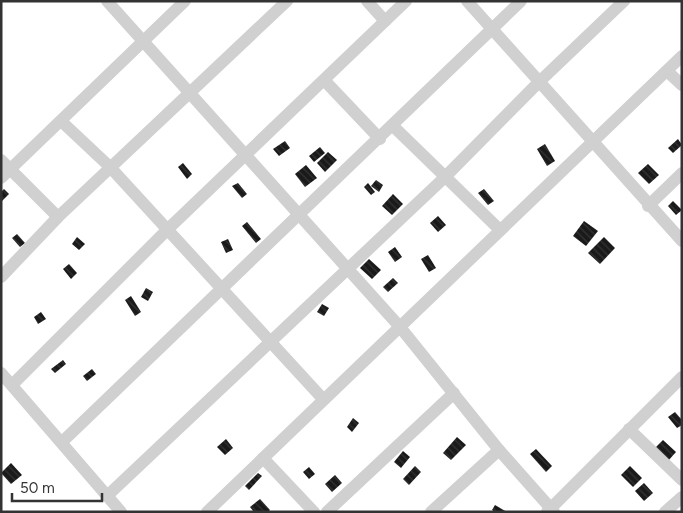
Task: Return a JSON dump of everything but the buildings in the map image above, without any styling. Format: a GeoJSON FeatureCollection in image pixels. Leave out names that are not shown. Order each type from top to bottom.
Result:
{"type":"FeatureCollection","features":[{"type":"Feature","properties":{"kind":"street"},"geometry":{"type":"LineString","coordinates":[[107,1],[299,217],[400,327],[550,511],[682,377]]}},
{"type":"Feature","properties":{"kind":"street"},"geometry":{"type":"LineString","coordinates":[[1,178],[185,1]]}},
{"type":"Feature","properties":{"kind":"street"},"geometry":{"type":"LineString","coordinates":[[1,277],[110,167],[190,95],[287,1]]}},
{"type":"Feature","properties":{"kind":"street"},"geometry":{"type":"LineString","coordinates":[[367,1],[385,21]]}},
{"type":"Feature","properties":{"kind":"street"},"geometry":{"type":"LineString","coordinates":[[12,385],[168,229],[325,81],[406,1]]}},
{"type":"Feature","properties":{"kind":"street"},"geometry":{"type":"LineString","coordinates":[[467,1],[648,206],[682,241]]}},
{"type":"Feature","properties":{"kind":"street"},"geometry":{"type":"LineString","coordinates":[[62,442],[222,291],[521,1]]}},
{"type":"Feature","properties":{"kind":"street"},"geometry":{"type":"LineString","coordinates":[[107,496],[348,270],[624,1]]}},
{"type":"Feature","properties":{"kind":"street"},"geometry":{"type":"LineString","coordinates":[[207,512],[500,230],[594,143],[682,56]]}},
{"type":"Feature","properties":{"kind":"street"},"geometry":{"type":"LineString","coordinates":[[667,71],[682,85]]}},
{"type":"Feature","properties":{"kind":"street"},"geometry":{"type":"LineString","coordinates":[[325,81],[380,139]]}},
{"type":"Feature","properties":{"kind":"street"},"geometry":{"type":"LineString","coordinates":[[60,121],[110,167],[323,399]]}},
{"type":"Feature","properties":{"kind":"street"},"geometry":{"type":"LineString","coordinates":[[393,126],[444,178],[500,230]]}},
{"type":"Feature","properties":{"kind":"street"},"geometry":{"type":"LineString","coordinates":[[1,160],[12,169],[58,218]]}},
{"type":"Feature","properties":{"kind":"street"},"geometry":{"type":"LineString","coordinates":[[648,206],[682,173]]}},
{"type":"Feature","properties":{"kind":"street"},"geometry":{"type":"LineString","coordinates":[[1,373],[121,512]]}},
{"type":"Feature","properties":{"kind":"street"},"geometry":{"type":"LineString","coordinates":[[327,512],[454,394]]}},
{"type":"Feature","properties":{"kind":"street"},"geometry":{"type":"LineString","coordinates":[[629,429],[682,480]]}},
{"type":"Feature","properties":{"kind":"street"},"geometry":{"type":"LineString","coordinates":[[432,512],[499,450]]}},
{"type":"Feature","properties":{"kind":"street"},"geometry":{"type":"LineString","coordinates":[[263,458],[314,512]]}},
{"type":"Feature","properties":{"kind":"street"},"geometry":{"type":"LineString","coordinates":[[665,512],[682,496]]}}]}
